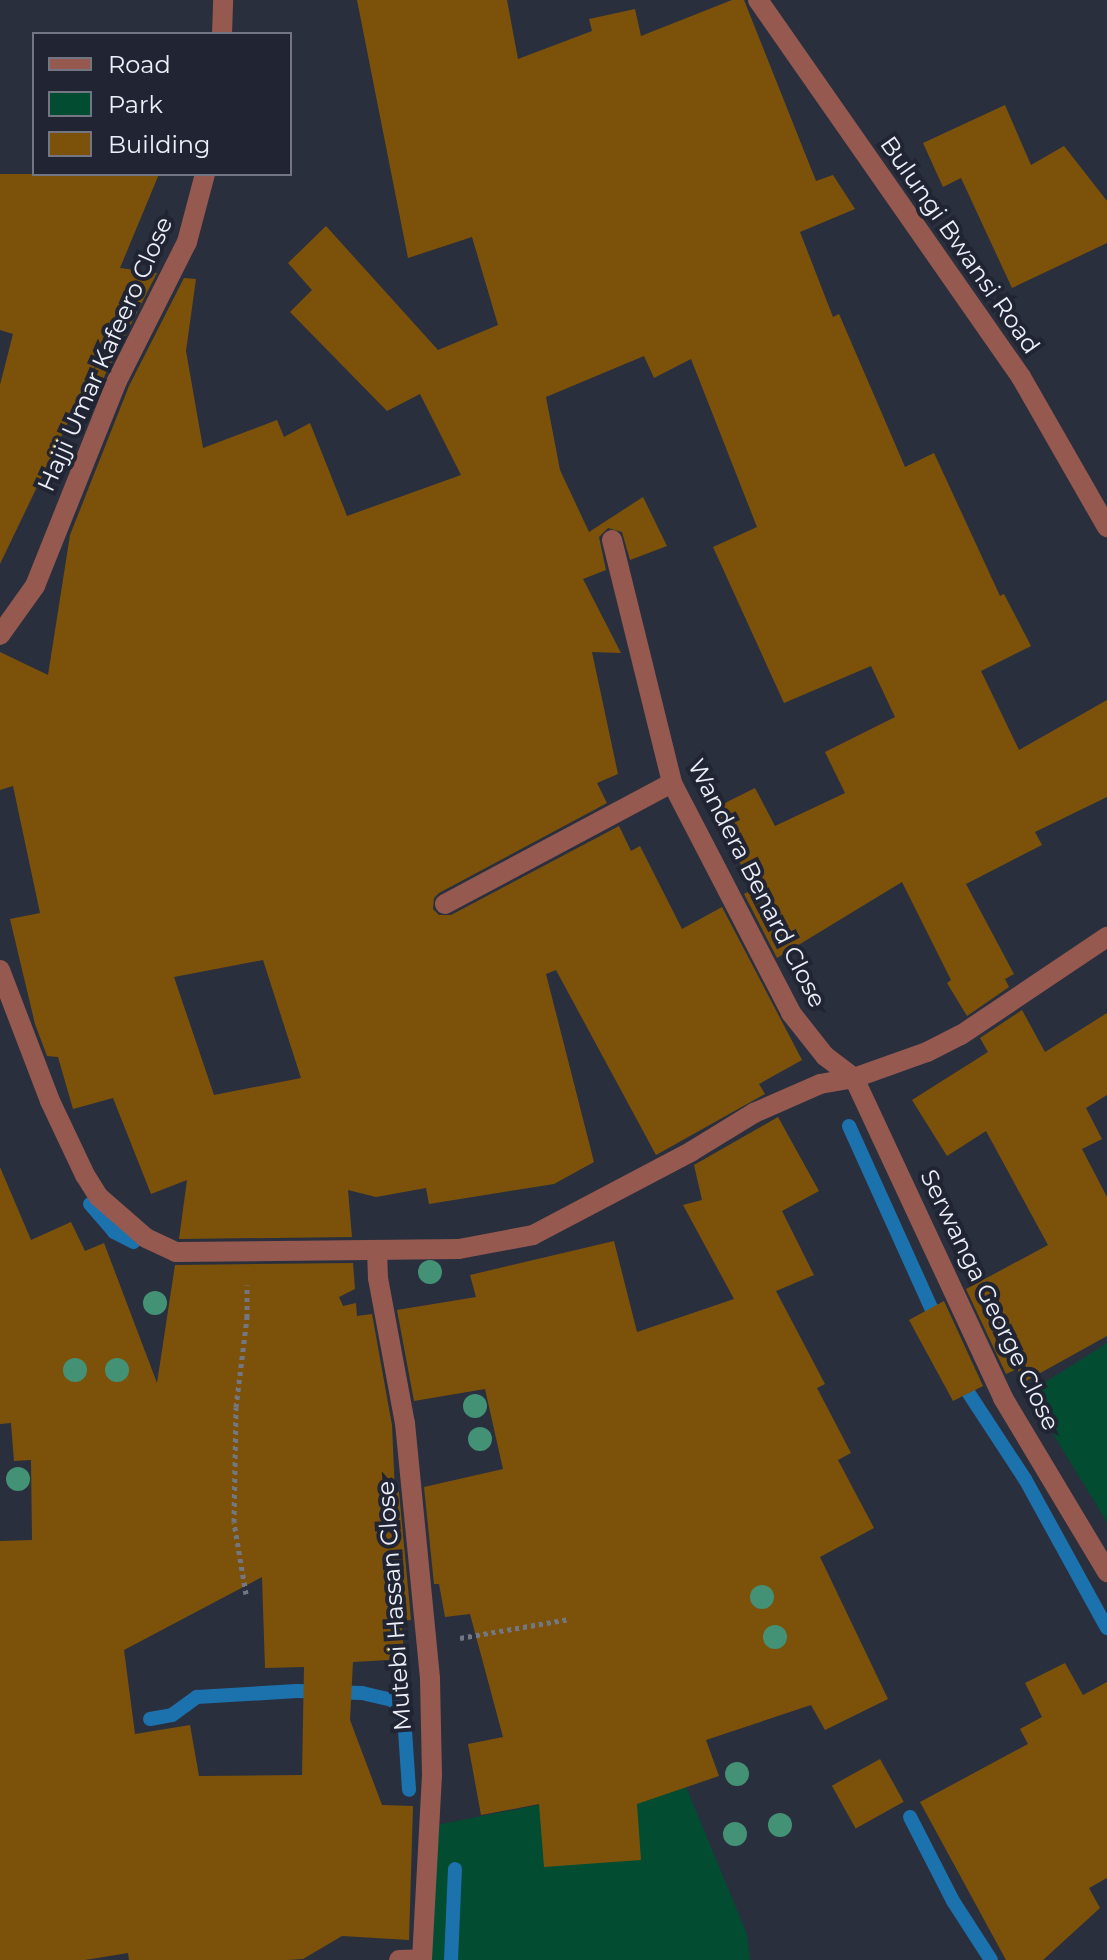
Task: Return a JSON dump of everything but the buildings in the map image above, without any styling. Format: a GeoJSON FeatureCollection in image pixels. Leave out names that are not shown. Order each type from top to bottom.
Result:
{"type":"FeatureCollection","features":[{"type":"Feature","properties":{"kind":"street"},"geometry":{"type":"LineString","coordinates":[[222,32],[223,0]]}},
{"type":"Feature","properties":{"kind":"street","name":"Bulungi Bwansi Road"},"geometry":{"type":"LineString","coordinates":[[758,0],[1021,377],[1107,527]]}},
{"type":"Feature","properties":{"kind":"street","name":"Hajji Umar Kafeero Close"},"geometry":{"type":"LineString","coordinates":[[0,635],[35,586],[117,381],[187,242],[204,176]]}},
{"type":"Feature","properties":{"kind":"street","name":"Wandera Benard Close"},"geometry":{"type":"LineString","coordinates":[[612,540],[672,783],[791,1013],[825,1056]]}},
{"type":"Feature","properties":{"kind":"street"},"geometry":{"type":"LineString","coordinates":[[445,904],[672,783]]}},
{"type":"Feature","properties":{"kind":"street"},"geometry":{"type":"LineString","coordinates":[[0,970],[50,1101],[99,1197],[139,1233],[176,1252],[459,1249],[533,1235],[692,1151],[754,1113],[820,1084],[854,1078],[916,1056],[961,1035],[1107,937]]}},
{"type":"Feature","properties":{"kind":"street","name":"Serwanga George Close"},"geometry":{"type":"LineString","coordinates":[[825,1056],[854,1078],[1003,1398],[1107,1572]]}},
{"type":"Feature","properties":{"kind":"street","name":"Mutebi Hassan Close"},"geometry":{"type":"LineString","coordinates":[[377,1250],[378,1278],[405,1423],[425,1645],[432,1775],[422,1960]]}},
{"type":"Feature","properties":{"kind":"street"},"geometry":{"type":"LineString","coordinates":[[399,1960],[422,1960]]}},
{"type":"Feature","properties":{"kind":"path"},"geometry":{"type":"LineString","coordinates":[[246,1594],[234,1522],[236,1407],[247,1317],[247,1251]]}},
{"type":"Feature","properties":{"kind":"path"},"geometry":{"type":"LineString","coordinates":[[425,1645],[518,1625],[569,1619]]}},
{"type":"Feature","properties":{"kind":"green space"},"geometry":{"type":"Polygon","coordinates":[[[1107,1343],[1107,1522],[1028,1393],[1107,1343]]]}},
{"type":"Feature","properties":{"kind":"green space"},"geometry":{"type":"Polygon","coordinates":[[[682,1777],[747,1934],[750,1960],[432,1960],[436,1825],[682,1777]]]}},
{"type":"Feature","properties":{"kind":"waterway"},"geometry":{"type":"LineString","coordinates":[[849,1126],[938,1323]]}},
{"type":"Feature","properties":{"kind":"waterway"},"geometry":{"type":"LineString","coordinates":[[90,1204],[114,1232],[134,1242]]}},
{"type":"Feature","properties":{"kind":"waterway"},"geometry":{"type":"LineString","coordinates":[[966,1389],[1025,1479],[1107,1628]]}},
{"type":"Feature","properties":{"kind":"waterway"},"geometry":{"type":"LineString","coordinates":[[150,1719],[172,1715],[197,1697],[297,1691],[362,1693],[393,1700],[404,1716],[409,1790]]}},
{"type":"Feature","properties":{"kind":"waterway"},"geometry":{"type":"LineString","coordinates":[[910,1817],[953,1901],[991,1960]]}},
{"type":"Feature","properties":{"kind":"waterway"},"geometry":{"type":"LineString","coordinates":[[451,1960],[455,1869]]}}]}
